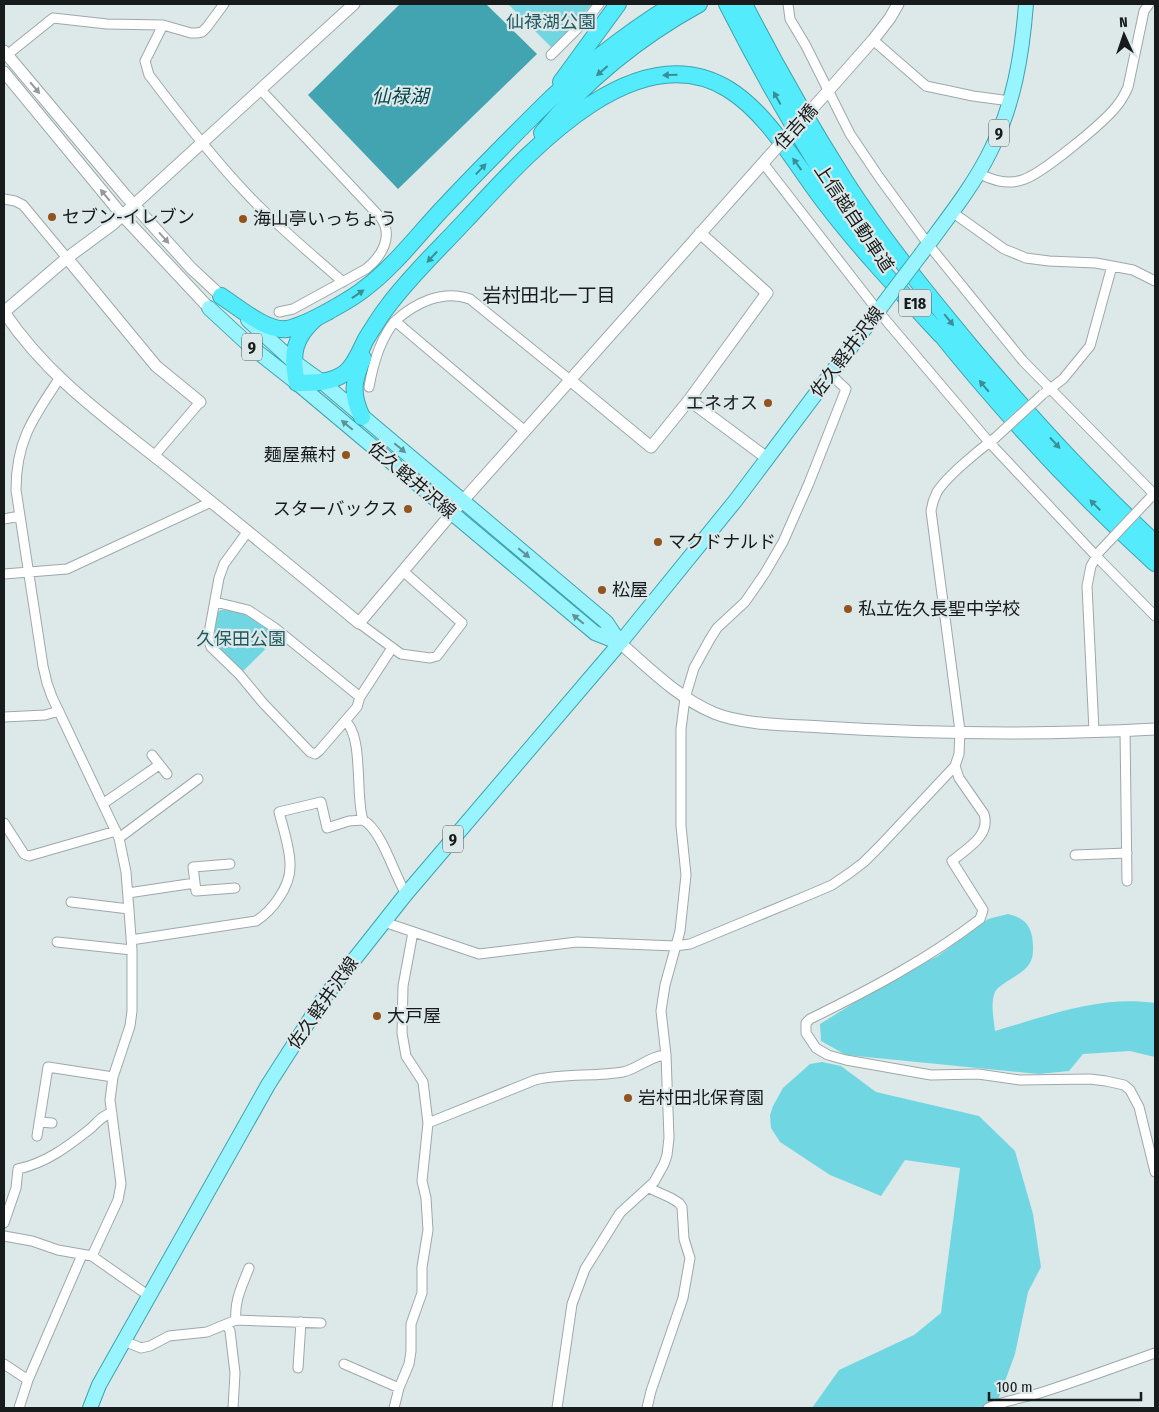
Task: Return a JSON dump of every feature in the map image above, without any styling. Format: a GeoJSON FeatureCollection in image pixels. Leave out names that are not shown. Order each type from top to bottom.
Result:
{"type":"FeatureCollection","features":[{"type":"Feature","properties":{"kind":"highway"},"geometry":{"type":"LineString","coordinates":[[540,109],[618,4]]}},
{"type":"Feature","properties":{"kind":"highway"},"geometry":{"type":"LineString","coordinates":[[221,296],[260,321],[280,329],[296,327],[316,318],[357,294],[376,279],[447,203],[540,109],[605,53],[674,4]]}},
{"type":"Feature","properties":{"kind":"highway"},"geometry":{"type":"LineString","coordinates":[[513,170],[554,119],[586,85],[640,41],[666,23],[700,4]]}},
{"type":"Feature","properties":{"kind":"highway","name":"上信越自動車道"},"geometry":{"type":"LineString","coordinates":[[727,4],[789,120],[833,190],[880,259],[1000,406],[1062,473],[1155,563]]}},
{"type":"Feature","properties":{"kind":"highway","name":"上信越自動車道"},"geometry":{"type":"LineString","coordinates":[[744,4],[800,108],[846,183],[893,250],[1011,394],[1072,461],[1155,542]]}},
{"type":"Feature","properties":{"kind":"highway"},"geometry":{"type":"LineString","coordinates":[[750,4],[800,108]]}},
{"type":"Feature","properties":{"kind":"highway"},"geometry":{"type":"LineString","coordinates":[[316,318],[301,333],[297,341],[293,361],[298,383],[322,382],[338,377],[350,368],[377,321],[395,296],[513,170],[547,138],[596,102],[619,88],[650,76],[683,74],[713,82],[728,89],[754,110],[869,257],[941,335]]}},
{"type":"Feature","properties":{"kind":"highway"},"geometry":{"type":"LineString","coordinates":[[362,417],[355,400],[355,385],[377,321]]}},
{"type":"Feature","properties":{"kind":"main road","name":"佐久軽井沢線"},"geometry":{"type":"LineString","coordinates":[[90,1408],[99,1384],[210,1186],[290,1048],[323,999],[406,894],[620,643],[736,500],[925,249],[978,173],[997,137],[1010,101],[1020,62],[1026,4]]}},
{"type":"Feature","properties":{"kind":"main road","name":"佐久軽井沢線"},"geometry":{"type":"LineString","coordinates":[[221,296],[293,361],[322,382],[606,622],[620,643]]}},
{"type":"Feature","properties":{"kind":"main road","name":"佐久軽井沢線"},"geometry":{"type":"LineString","coordinates":[[209,308],[250,346],[298,383],[595,633],[620,643]]}},
{"type":"Feature","properties":{"kind":"street"},"geometry":{"type":"LineString","coordinates":[[221,296],[191,268],[134,204],[6,53],[53,18],[108,24],[163,25],[191,33],[202,32],[224,4]]}},
{"type":"Feature","properties":{"kind":"street"},"geometry":{"type":"LineString","coordinates":[[354,4],[122,216],[67,258],[4,312],[15,329],[59,379],[359,623],[401,654],[430,658],[437,656],[462,623],[404,572]]}},
{"type":"Feature","properties":{"kind":"street"},"geometry":{"type":"LineString","coordinates":[[551,56],[599,4]]}},
{"type":"Feature","properties":{"kind":"street"},"geometry":{"type":"LineString","coordinates":[[788,4],[790,19],[806,46],[824,95],[925,249],[1022,361],[1046,392],[1154,495],[1097,554],[1088,575],[1094,731]]}},
{"type":"Feature","properties":{"kind":"street","name":"住吉橋"},"geometry":{"type":"LineString","coordinates":[[359,623],[452,513],[873,40],[898,4]]}},
{"type":"Feature","properties":{"kind":"street"},"geometry":{"type":"LineString","coordinates":[[978,173],[999,182],[1022,180],[1033,176],[1112,112],[1128,87],[1144,11],[1149,4]]}},
{"type":"Feature","properties":{"kind":"street"},"geometry":{"type":"LineString","coordinates":[[163,25],[146,56],[146,70],[202,144],[262,209],[343,282]]}},
{"type":"Feature","properties":{"kind":"street"},"geometry":{"type":"LineString","coordinates":[[873,40],[926,86],[973,96],[1010,101]]}},
{"type":"Feature","properties":{"kind":"street"},"geometry":{"type":"LineString","coordinates":[[4,72],[122,216],[209,308]]}},
{"type":"Feature","properties":{"kind":"street"},"geometry":{"type":"LineString","coordinates":[[260,89],[385,224],[387,232],[386,242],[375,261],[366,269],[293,309],[279,312]]}},
{"type":"Feature","properties":{"kind":"street"},"geometry":{"type":"LineString","coordinates":[[762,163],[992,440],[1155,616]]}},
{"type":"Feature","properties":{"kind":"street"},"geometry":{"type":"LineString","coordinates":[[4,199],[23,205],[156,366],[200,402],[154,456]]}},
{"type":"Feature","properties":{"kind":"street"},"geometry":{"type":"LineString","coordinates":[[952,212],[1004,250],[1026,258],[1096,263],[1133,270],[1155,281]]}},
{"type":"Feature","properties":{"kind":"street"},"geometry":{"type":"LineString","coordinates":[[369,387],[381,345],[395,321],[409,310],[438,296],[450,294],[463,296],[470,299],[651,447],[689,400],[767,293],[700,233]]}},
{"type":"Feature","properties":{"kind":"street"},"geometry":{"type":"LineString","coordinates":[[384,922],[479,954],[577,942],[675,946],[690,944],[832,885],[864,862],[955,766],[959,754],[960,732],[931,511],[933,500],[947,480],[1062,379],[1090,346],[1112,266]]}},
{"type":"Feature","properties":{"kind":"street"},"geometry":{"type":"LineString","coordinates":[[395,321],[525,431]]}},
{"type":"Feature","properties":{"kind":"street"},"geometry":{"type":"LineString","coordinates":[[557,1408],[572,1304],[585,1269],[620,1214],[649,1188],[664,1164],[669,1145],[666,1055],[661,1011],[663,992],[680,931],[686,876],[682,826],[681,775],[685,698],[694,668],[701,654],[717,628],[745,602],[765,573],[782,542],[809,483],[846,389],[830,374]]}},
{"type":"Feature","properties":{"kind":"street"},"geometry":{"type":"LineString","coordinates":[[59,379],[36,414],[21,446],[16,474],[16,490],[43,666],[52,697],[118,834],[125,858],[132,950],[130,1026],[113,1077],[110,1094],[121,1177],[120,1192],[92,1256]]}},
{"type":"Feature","properties":{"kind":"street"},"geometry":{"type":"LineString","coordinates":[[689,400],[767,458]]}},
{"type":"Feature","properties":{"kind":"street"},"geometry":{"type":"LineString","coordinates":[[4,574],[67,569],[212,502]]}},
{"type":"Feature","properties":{"kind":"street"},"geometry":{"type":"LineString","coordinates":[[4,519],[20,516]]}},
{"type":"Feature","properties":{"kind":"street"},"geometry":{"type":"LineString","coordinates":[[248,531],[224,564],[219,578],[208,633],[209,641],[263,703],[310,752],[315,754],[319,752],[357,707],[360,696],[392,648]]}},
{"type":"Feature","properties":{"kind":"street"},"geometry":{"type":"LineString","coordinates":[[215,602],[248,610],[275,628],[360,696]]}},
{"type":"Feature","properties":{"kind":"street"},"geometry":{"type":"LineString","coordinates":[[620,643],[685,698],[716,714],[743,720],[868,730],[960,732],[1155,729]]}},
{"type":"Feature","properties":{"kind":"street"},"geometry":{"type":"LineString","coordinates":[[4,717],[45,715],[59,711]]}},
{"type":"Feature","properties":{"kind":"street"},"geometry":{"type":"LineString","coordinates":[[345,721],[352,729],[358,763],[359,802],[363,820]]}},
{"type":"Feature","properties":{"kind":"street"},"geometry":{"type":"LineString","coordinates":[[1124,730],[1127,881]]}},
{"type":"Feature","properties":{"kind":"street"},"geometry":{"type":"LineString","coordinates":[[152,755],[167,774]]}},
{"type":"Feature","properties":{"kind":"street"},"geometry":{"type":"LineString","coordinates":[[104,803],[159,765]]}},
{"type":"Feature","properties":{"kind":"street"},"geometry":{"type":"LineString","coordinates":[[955,766],[959,778],[984,814],[986,820],[983,833],[979,839],[952,861],[983,910],[980,920],[932,952],[849,1000],[810,1019],[806,1023],[806,1033],[816,1048],[828,1055],[931,1075],[978,1074],[1020,1080],[1090,1079],[1124,1086],[1135,1097],[1139,1106],[1155,1172]]}},
{"type":"Feature","properties":{"kind":"street"},"geometry":{"type":"LineString","coordinates":[[4,823],[24,854],[29,856],[118,834],[198,779]]}},
{"type":"Feature","properties":{"kind":"street"},"geometry":{"type":"LineString","coordinates":[[131,940],[256,921],[265,916],[274,905],[290,873],[290,864],[279,812],[321,802],[328,828],[349,821],[363,820],[368,823],[388,855],[406,894]]}},
{"type":"Feature","properties":{"kind":"street"},"geometry":{"type":"LineString","coordinates":[[1075,855],[1127,853]]}},
{"type":"Feature","properties":{"kind":"street"},"geometry":{"type":"LineString","coordinates":[[230,864],[193,867],[196,891],[236,888]]}},
{"type":"Feature","properties":{"kind":"street"},"geometry":{"type":"LineString","coordinates":[[128,893],[195,883]]}},
{"type":"Feature","properties":{"kind":"street"},"geometry":{"type":"LineString","coordinates":[[71,902],[129,909]]}},
{"type":"Feature","properties":{"kind":"street"},"geometry":{"type":"LineString","coordinates":[[394,1408],[399,1388],[409,1364],[411,1324],[423,1288],[422,1267],[428,1230],[426,1198],[422,1181],[428,1123],[423,1082],[406,1056],[402,1032],[402,986],[413,932]]}},
{"type":"Feature","properties":{"kind":"street"},"geometry":{"type":"LineString","coordinates":[[57,942],[132,950]]}},
{"type":"Feature","properties":{"kind":"street"},"geometry":{"type":"LineString","coordinates":[[428,1123],[535,1080],[550,1076],[624,1072],[656,1056],[666,1055]]}},
{"type":"Feature","properties":{"kind":"street"},"geometry":{"type":"LineString","coordinates":[[37,1136],[48,1067],[113,1077]]}},
{"type":"Feature","properties":{"kind":"street"},"geometry":{"type":"LineString","coordinates":[[4,1223],[16,1188],[18,1169],[39,1163],[60,1152],[91,1128],[104,1115],[112,1113]]}},
{"type":"Feature","properties":{"kind":"street"},"geometry":{"type":"LineString","coordinates":[[39,1122],[52,1123]]}},
{"type":"Feature","properties":{"kind":"street"},"geometry":{"type":"LineString","coordinates":[[647,1408],[683,1298],[690,1258],[684,1240],[682,1207],[679,1203],[649,1188]]}},
{"type":"Feature","properties":{"kind":"street"},"geometry":{"type":"LineString","coordinates":[[4,1236],[32,1241],[58,1250],[92,1256],[150,1296]]}},
{"type":"Feature","properties":{"kind":"street"},"geometry":{"type":"LineString","coordinates":[[19,1408],[28,1380],[82,1255]]}},
{"type":"Feature","properties":{"kind":"street"},"geometry":{"type":"LineString","coordinates":[[233,1408],[235,1372],[230,1331],[237,1298],[249,1268]]}},
{"type":"Feature","properties":{"kind":"street"},"geometry":{"type":"LineString","coordinates":[[124,1341],[141,1348],[150,1346],[169,1336],[207,1332],[232,1322],[321,1323]]}},
{"type":"Feature","properties":{"kind":"street"},"geometry":{"type":"LineString","coordinates":[[298,1368],[302,1322]]}},
{"type":"Feature","properties":{"kind":"street"},"geometry":{"type":"LineString","coordinates":[[988,1408],[1002,1402],[1031,1396],[1075,1382],[1155,1352]]}},
{"type":"Feature","properties":{"kind":"street"},"geometry":{"type":"LineString","coordinates":[[356,1368],[360,1358]]}},
{"type":"Feature","properties":{"kind":"street"},"geometry":{"type":"LineString","coordinates":[[4,1364],[28,1380]]}},
{"type":"Feature","properties":{"kind":"street"},"geometry":{"type":"LineString","coordinates":[[344,1364],[399,1388]]}},
{"type":"Feature","properties":{"kind":"green space","name":"仙禄湖公園"},"geometry":{"type":"Polygon","coordinates":[[[508,4],[592,4],[552,48],[508,4]]]}},
{"type":"Feature","properties":{"kind":"green space","name":"久保田公園"},"geometry":{"type":"Polygon","coordinates":[[[221,610],[244,614],[278,637],[241,673],[214,645],[212,634],[217,612],[221,610]]]}},
{"type":"Feature","properties":{"kind":"green space"},"geometry":{"type":"Polygon","coordinates":[[[1008,914],[1021,919],[1029,927],[1032,936],[1033,953],[1032,959],[1025,969],[1001,985],[995,992],[993,1006],[995,1031],[1054,1013],[1094,1004],[1134,1001],[1155,1003],[1155,1057],[1130,1051],[1083,1054],[1069,1071],[1039,1074],[846,1055],[821,1041],[820,1024],[899,975],[938,956],[988,919],[1008,914]]]}},
{"type":"Feature","properties":{"kind":"green space"},"geometry":{"type":"Polygon","coordinates":[[[822,1062],[841,1066],[876,1092],[979,1116],[1015,1151],[1033,1214],[1041,1267],[1028,1292],[1015,1354],[995,1408],[812,1408],[839,1370],[914,1335],[941,1313],[960,1168],[905,1160],[881,1196],[830,1175],[780,1142],[771,1128],[770,1115],[773,1106],[783,1088],[810,1064],[822,1062]]]}},
{"type":"Feature","properties":{"kind":"water","name":"仙禄湖"},"geometry":{"type":"Polygon","coordinates":[[[400,4],[486,4],[537,54],[398,189],[308,95],[400,4]]]}},
{"type":"Feature","properties":{"kind":"place","name":"セブン-イレブン"},"geometry":{"type":"Point","coordinates":[52,217]}},
{"type":"Feature","properties":{"kind":"place","name":"海山亭いっちょう"},"geometry":{"type":"Point","coordinates":[243,219]}},
{"type":"Feature","properties":{"kind":"place","name":"エネオス"},"geometry":{"type":"Point","coordinates":[768,403]}},
{"type":"Feature","properties":{"kind":"place","name":"麺屋蕪村"},"geometry":{"type":"Point","coordinates":[346,455]}},
{"type":"Feature","properties":{"kind":"place","name":"スターバックス"},"geometry":{"type":"Point","coordinates":[408,509]}},
{"type":"Feature","properties":{"kind":"place","name":"マクドナルド"},"geometry":{"type":"Point","coordinates":[658,542]}},
{"type":"Feature","properties":{"kind":"place","name":"松屋"},"geometry":{"type":"Point","coordinates":[602,590]}},
{"type":"Feature","properties":{"kind":"place","name":"私立佐久長聖中学校"},"geometry":{"type":"Point","coordinates":[848,609]}},
{"type":"Feature","properties":{"kind":"place","name":"大戸屋"},"geometry":{"type":"Point","coordinates":[377,1016]}},
{"type":"Feature","properties":{"kind":"place","name":"岩村田北保育園"},"geometry":{"type":"Point","coordinates":[628,1098]}},
{"type":"Feature","properties":{"kind":"district","name":"岩村田北一丁目"},"geometry":{"type":"Point","coordinates":[549,295]}}]}
